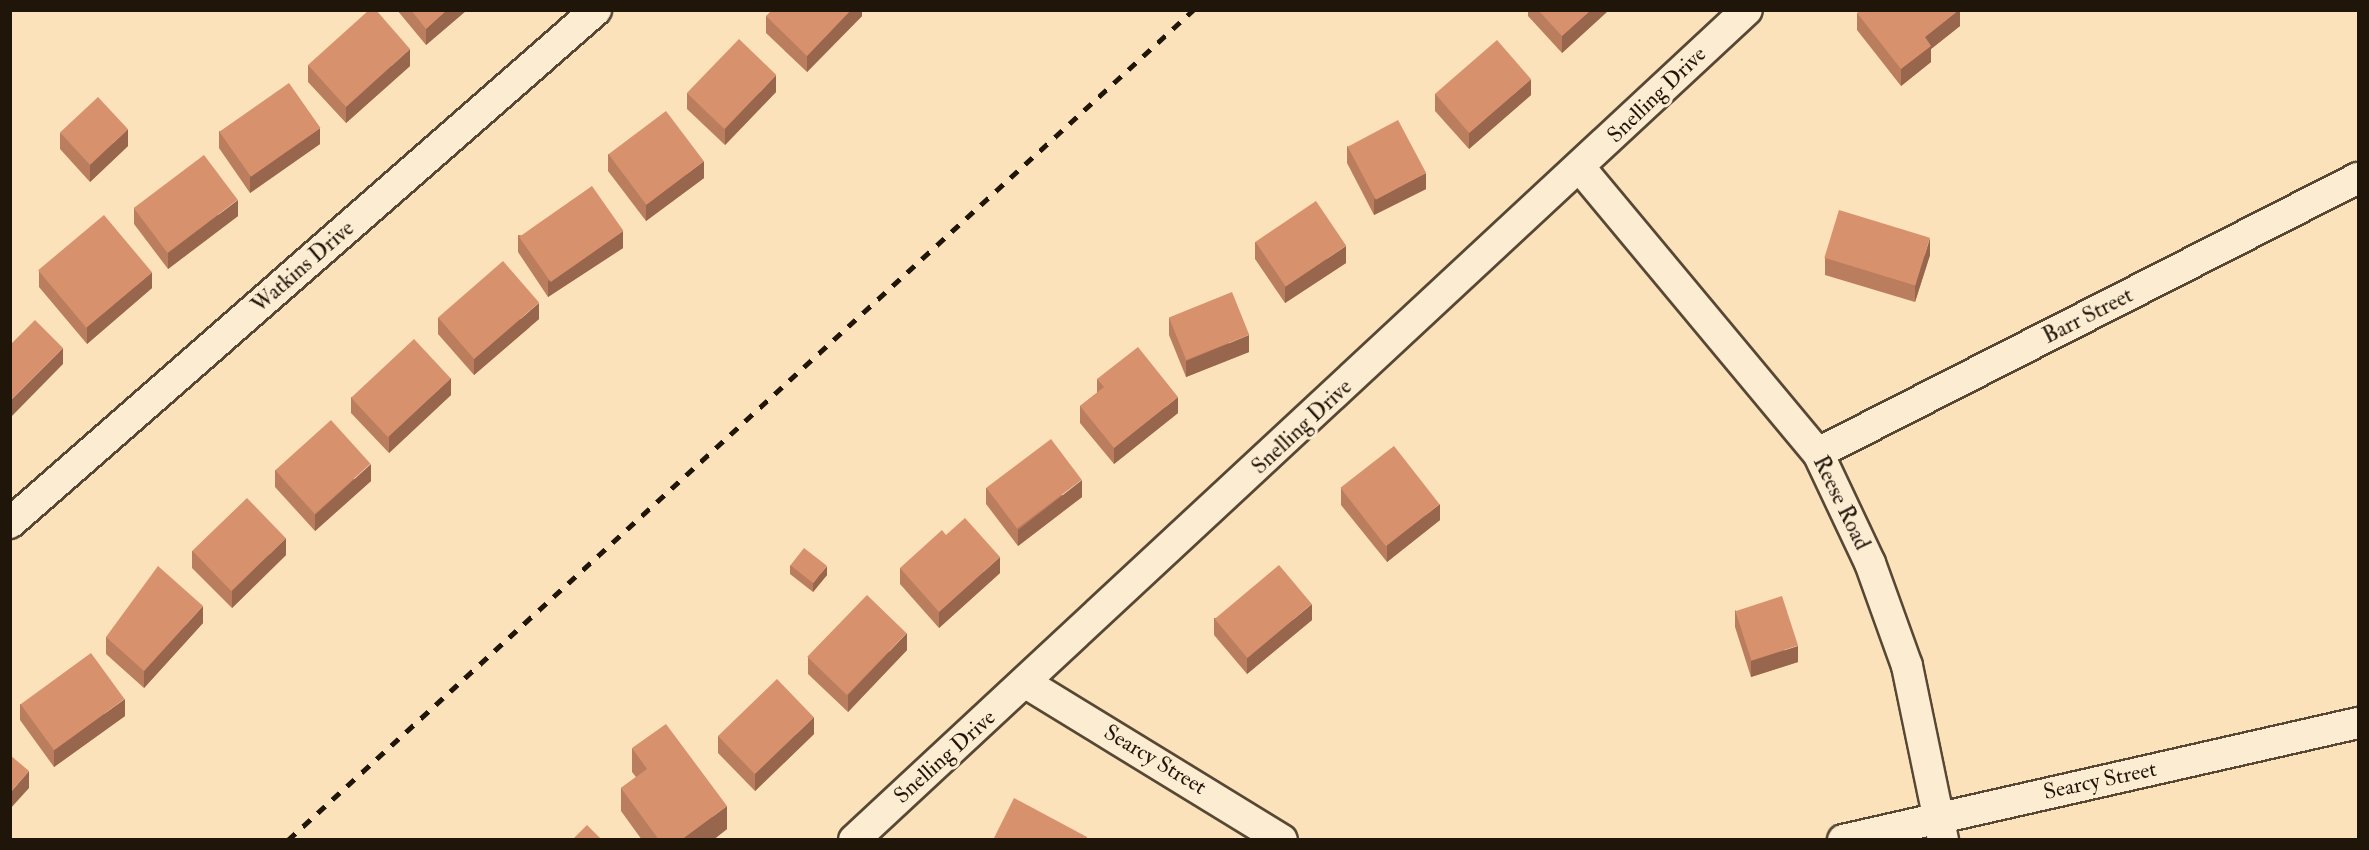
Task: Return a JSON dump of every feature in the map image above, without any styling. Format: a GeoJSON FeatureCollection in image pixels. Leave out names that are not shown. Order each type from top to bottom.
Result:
{"type":"FeatureCollection","features":[{"type":"Feature","properties":{"kind":"street","name":"Watkins Drive"},"geometry":{"type":"LineString","coordinates":[[10,523],[596,10]]}},
{"type":"Feature","properties":{"kind":"street","name":"Snelling Drive"},"geometry":{"type":"LineString","coordinates":[[854,840],[1581,169],[1747,10]]}},
{"type":"Feature","properties":{"kind":"street","name":"Reese Road"},"geometry":{"type":"LineString","coordinates":[[1581,169],[1818,453],[1870,563],[1907,666],[1940,827]]}},
{"type":"Feature","properties":{"kind":"street","name":"Barr Street"},"geometry":{"type":"LineString","coordinates":[[1818,453],[2358,178]]}},
{"type":"Feature","properties":{"kind":"street","name":"Searcy Street"},"geometry":{"type":"LineString","coordinates":[[1026,683],[1282,840]]}},
{"type":"Feature","properties":{"kind":"street","name":"Searcy Street"},"geometry":{"type":"LineString","coordinates":[[1843,840],[1940,827],[2358,723]]}},
{"type":"Feature","properties":{"kind":"building"},"geometry":{"type":"Polygon","coordinates":[[[369,10],[376,10],[410,49],[346,107],[308,65],[369,10]]]}},
{"type":"Feature","properties":{"kind":"building"},"geometry":{"type":"Polygon","coordinates":[[[411,10],[447,10],[426,29],[411,10]]]}},
{"type":"Feature","properties":{"kind":"building"},"geometry":{"type":"Polygon","coordinates":[[[772,10],[851,10],[807,56],[766,16],[772,10]]]}},
{"type":"Feature","properties":{"kind":"building"},"geometry":{"type":"Polygon","coordinates":[[[1538,10],[1591,10],[1562,36],[1538,10]]]}},
{"type":"Feature","properties":{"kind":"building"},"geometry":{"type":"Polygon","coordinates":[[[1860,10],[1959,10],[1925,37],[1931,46],[1901,69],[1857,13],[1860,10]]]}},
{"type":"Feature","properties":{"kind":"building"},"geometry":{"type":"Polygon","coordinates":[[[739,39],[776,75],[724,129],[687,93],[739,39]]]}},
{"type":"Feature","properties":{"kind":"building"},"geometry":{"type":"Polygon","coordinates":[[[1497,40],[1531,79],[1469,133],[1435,94],[1497,40]]]}},
{"type":"Feature","properties":{"kind":"building"},"geometry":{"type":"Polygon","coordinates":[[[289,83],[321,128],[251,177],[219,132],[289,83]]]}},
{"type":"Feature","properties":{"kind":"building"},"geometry":{"type":"Polygon","coordinates":[[[98,97],[128,129],[90,165],[60,132],[98,97]]]}},
{"type":"Feature","properties":{"kind":"building"},"geometry":{"type":"Polygon","coordinates":[[[666,111],[704,161],[646,205],[608,154],[666,111]]]}},
{"type":"Feature","properties":{"kind":"building"},"geometry":{"type":"Polygon","coordinates":[[[1398,120],[1426,173],[1376,200],[1348,147],[1398,120]]]}},
{"type":"Feature","properties":{"kind":"building"},"geometry":{"type":"Polygon","coordinates":[[[204,155],[238,200],[167,253],[134,208],[204,155]]]}},
{"type":"Feature","properties":{"kind":"building"},"geometry":{"type":"Polygon","coordinates":[[[592,186],[624,231],[551,282],[519,237],[592,186]]]}},
{"type":"Feature","properties":{"kind":"building"},"geometry":{"type":"Polygon","coordinates":[[[1316,201],[1346,246],[1286,287],[1255,242],[1316,201]]]}},
{"type":"Feature","properties":{"kind":"building"},"geometry":{"type":"Polygon","coordinates":[[[1839,210],[1930,238],[1915,286],[1824,258],[1839,210]]]}},
{"type":"Feature","properties":{"kind":"building"},"geometry":{"type":"Polygon","coordinates":[[[104,215],[152,272],[86,328],[38,270],[104,215]]]}},
{"type":"Feature","properties":{"kind":"building"},"geometry":{"type":"Polygon","coordinates":[[[503,261],[539,303],[474,359],[438,317],[503,261]]]}},
{"type":"Feature","properties":{"kind":"building"},"geometry":{"type":"Polygon","coordinates":[[[1232,292],[1249,335],[1186,360],[1169,317],[1232,292]]]}},
{"type":"Feature","properties":{"kind":"building"},"geometry":{"type":"Polygon","coordinates":[[[35,320],[63,348],[10,401],[10,345],[35,320]]]}},
{"type":"Feature","properties":{"kind":"building"},"geometry":{"type":"Polygon","coordinates":[[[414,339],[451,378],[388,437],[351,398],[414,339]]]}},
{"type":"Feature","properties":{"kind":"building"},"geometry":{"type":"Polygon","coordinates":[[[1138,347],[1178,397],[1114,448],[1080,406],[1104,387],[1097,379],[1138,347]]]}},
{"type":"Feature","properties":{"kind":"building"},"geometry":{"type":"Polygon","coordinates":[[[331,420],[370,464],[315,514],[275,470],[331,420]]]}},
{"type":"Feature","properties":{"kind":"building"},"geometry":{"type":"Polygon","coordinates":[[[1051,439],[1082,480],[1017,528],[986,488],[1051,439]]]}},
{"type":"Feature","properties":{"kind":"building"},"geometry":{"type":"Polygon","coordinates":[[[1394,446],[1440,504],[1386,546],[1340,488],[1394,446]]]}},
{"type":"Feature","properties":{"kind":"building"},"geometry":{"type":"Polygon","coordinates":[[[247,498],[286,538],[231,591],[192,551],[247,498]]]}},
{"type":"Feature","properties":{"kind":"building"},"geometry":{"type":"Polygon","coordinates":[[[965,518],[1000,557],[939,612],[900,568],[942,530],[946,535],[965,518]]]}},
{"type":"Feature","properties":{"kind":"building"},"geometry":{"type":"Polygon","coordinates":[[[804,548],[827,566],[813,583],[790,565],[804,548]]]}},
{"type":"Feature","properties":{"kind":"building"},"geometry":{"type":"Polygon","coordinates":[[[1279,565],[1312,604],[1247,658],[1215,619],[1279,565]]]}},
{"type":"Feature","properties":{"kind":"building"},"geometry":{"type":"Polygon","coordinates":[[[158,566],[203,606],[144,671],[106,637],[158,566]]]}},
{"type":"Feature","properties":{"kind":"building"},"geometry":{"type":"Polygon","coordinates":[[[867,595],[907,633],[847,695],[807,657],[867,595]]]}},
{"type":"Feature","properties":{"kind":"building"},"geometry":{"type":"Polygon","coordinates":[[[1782,596],[1798,645],[1751,661],[1735,611],[1782,596]]]}},
{"type":"Feature","properties":{"kind":"building"},"geometry":{"type":"Polygon","coordinates":[[[91,653],[125,699],[54,750],[21,704],[91,653]]]}},
{"type":"Feature","properties":{"kind":"building"},"geometry":{"type":"Polygon","coordinates":[[[777,679],[814,717],[755,774],[718,736],[777,679]]]}},
{"type":"Feature","properties":{"kind":"building"},"geometry":{"type":"Polygon","coordinates":[[[666,724],[727,806],[681,840],[659,840],[621,788],[647,769],[632,748],[666,724]]]}},
{"type":"Feature","properties":{"kind":"building"},"geometry":{"type":"Polygon","coordinates":[[[10,755],[29,771],[10,793],[10,755]]]}},
{"type":"Feature","properties":{"kind":"building"},"geometry":{"type":"Polygon","coordinates":[[[1014,798],[1087,837],[1086,840],[993,840],[1014,798]]]}},
{"type":"Feature","properties":{"kind":"building"},"geometry":{"type":"Polygon","coordinates":[[[587,825],[602,840],[572,840],[587,825]]]}},
{"type":"Feature","properties":{"kind":"railway"},"geometry":{"type":"LineString","coordinates":[[288,840],[1193,10]]}}]}
